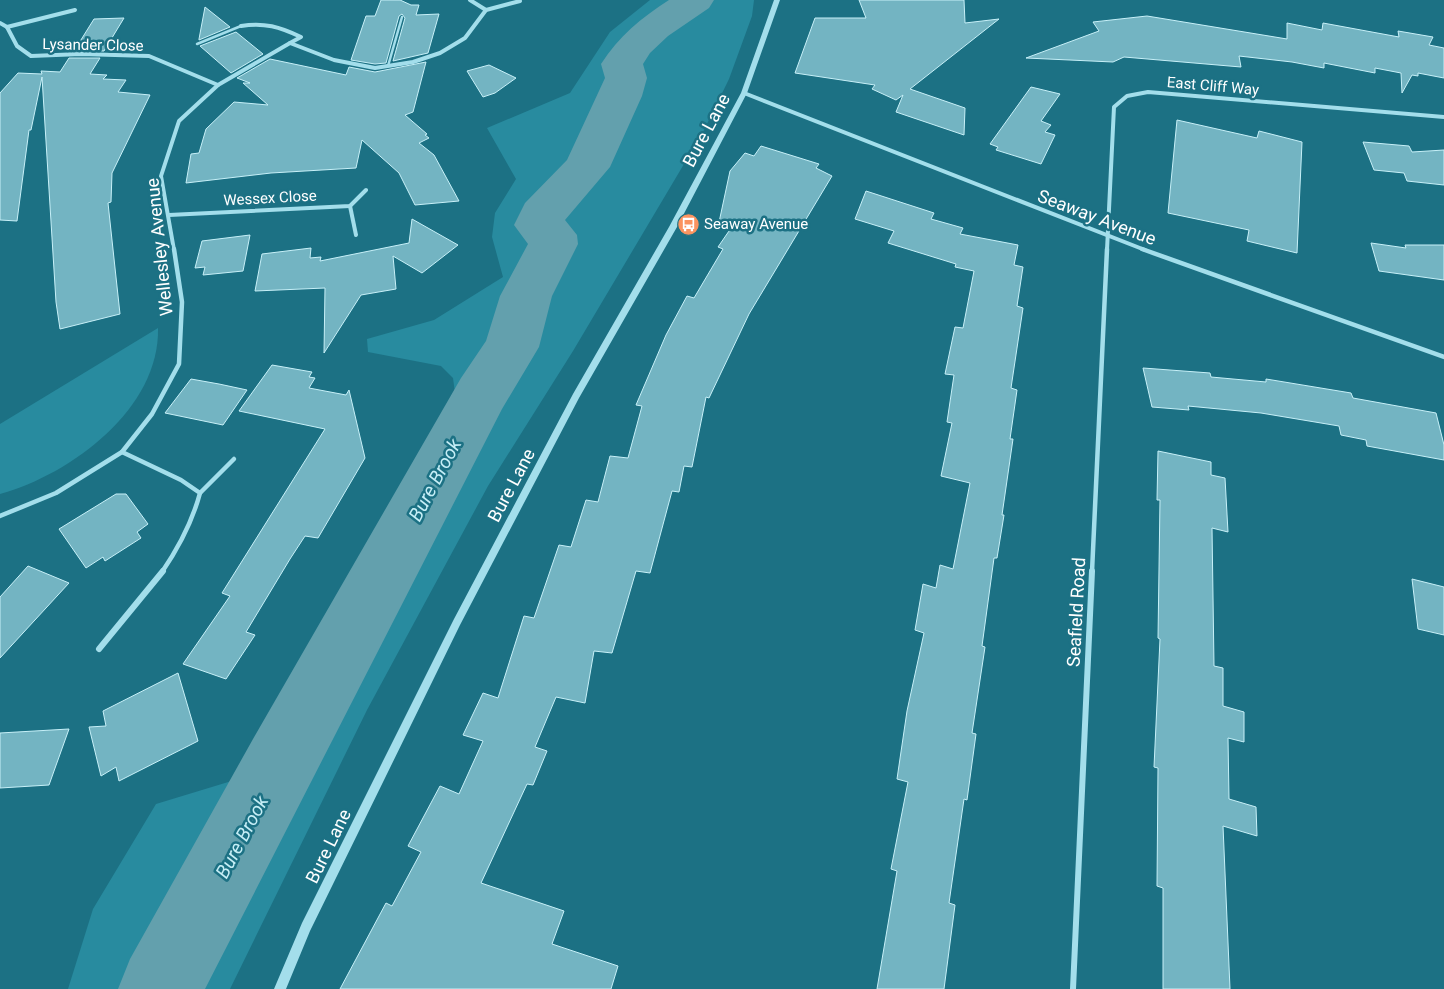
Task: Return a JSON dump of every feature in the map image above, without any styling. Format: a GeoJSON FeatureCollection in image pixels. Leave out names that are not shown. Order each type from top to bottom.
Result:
{"type":"FeatureCollection","features":[{"type":"Feature","properties":{"kind":"street"},"geometry":{"type":"LineString","coordinates":[[470,0],[486,10]]}},
{"type":"Feature","properties":{"kind":"street","name":"Bure Lane"},"geometry":{"type":"LineString","coordinates":[[280,989],[306,927],[456,622],[576,396],[673,227],[744,93],[777,0]]}},
{"type":"Feature","properties":{"kind":"street"},"geometry":{"type":"LineString","coordinates":[[290,43],[334,60],[375,68],[413,62],[454,46],[465,38],[486,10],[520,2]]}},
{"type":"Feature","properties":{"kind":"street","name":"Lysander Close"},"geometry":{"type":"LineString","coordinates":[[7,27],[75,10]]}},
{"type":"Feature","properties":{"kind":"street","name":"Lysander Close"},"geometry":{"type":"LineString","coordinates":[[0,23],[7,27],[18,46],[31,56],[81,54],[149,56],[218,85]]}},
{"type":"Feature","properties":{"kind":"street"},"geometry":{"type":"LineString","coordinates":[[241,26],[273,23],[301,36],[290,43]]}},
{"type":"Feature","properties":{"kind":"street","name":"Wellesley Avenue"},"geometry":{"type":"LineString","coordinates":[[0,516],[56,493],[122,452],[152,414],[179,364],[182,302],[161,176],[179,121],[218,85],[290,43]]}},
{"type":"Feature","properties":{"kind":"street","name":"East Cliff Way"},"geometry":{"type":"LineString","coordinates":[[1109,237],[1114,107],[1127,96],[1148,92],[1444,117]]}},
{"type":"Feature","properties":{"kind":"street","name":"Seaway Avenue"},"geometry":{"type":"LineString","coordinates":[[744,93],[1109,237],[1444,357]]}},
{"type":"Feature","properties":{"kind":"street"},"geometry":{"type":"LineString","coordinates":[[356,235],[350,206],[366,190]]}},
{"type":"Feature","properties":{"kind":"street","name":"Wessex Close"},"geometry":{"type":"LineString","coordinates":[[169,215],[350,206]]}},
{"type":"Feature","properties":{"kind":"street","name":"Seafield Road"},"geometry":{"type":"LineString","coordinates":[[1073,989],[1109,237]]}},
{"type":"Feature","properties":{"kind":"street"},"geometry":{"type":"LineString","coordinates":[[122,452],[181,480],[200,493]]}},
{"type":"Feature","properties":{"kind":"street"},"geometry":{"type":"LineString","coordinates":[[98,649],[163,569],[187,532],[197,510],[200,493],[234,459]]}},
{"type":"Feature","properties":{"kind":"lane"},"geometry":{"type":"LineString","coordinates":[[388,66],[402,17]]}},
{"type":"Feature","properties":{"kind":"lane"},"geometry":{"type":"LineString","coordinates":[[197,44],[241,26]]}},
{"type":"Feature","properties":{"kind":"shaded area"},"geometry":{"type":"Polygon","coordinates":[[[650,0],[754,0],[752,16],[729,79],[703,132],[573,351],[488,486],[367,710],[230,989],[68,989],[93,909],[156,804],[248,776],[441,444],[457,408],[453,378],[441,366],[368,352],[367,339],[434,320],[503,277],[492,237],[495,213],[516,179],[487,128],[570,93],[610,32],[650,0]]]}},
{"type":"Feature","properties":{"kind":"shaded area"},"geometry":{"type":"Polygon","coordinates":[[[158,328],[155,357],[144,385],[128,410],[107,433],[82,454],[55,471],[28,484],[0,494],[0,424],[158,328]]]}},
{"type":"Feature","properties":{"kind":"building"},"geometry":{"type":"Polygon","coordinates":[[[381,0],[400,0],[411,5],[419,5],[416,15],[439,14],[428,53],[393,61],[405,18],[402,14],[399,16],[386,63],[375,64],[351,60],[366,16],[375,16],[381,0]]]}},
{"type":"Feature","properties":{"kind":"building"},"geometry":{"type":"Polygon","coordinates":[[[859,0],[964,0],[965,23],[999,19],[910,89],[965,108],[964,135],[896,112],[903,95],[896,100],[872,89],[875,85],[795,73],[815,18],[866,18],[859,0]]]}},
{"type":"Feature","properties":{"kind":"building"},"geometry":{"type":"Polygon","coordinates":[[[205,7],[230,27],[199,40],[199,39],[205,7]]]}},
{"type":"Feature","properties":{"kind":"building"},"geometry":{"type":"Polygon","coordinates":[[[1147,16],[1287,39],[1287,23],[1322,30],[1323,23],[1399,37],[1398,31],[1433,37],[1429,45],[1444,48],[1444,78],[1418,73],[1418,76],[1412,75],[1402,93],[1401,73],[1375,68],[1375,73],[1324,63],[1324,68],[1239,56],[1241,67],[1124,57],[1113,62],[1026,58],[1099,31],[1093,22],[1147,16]]]}},
{"type":"Feature","properties":{"kind":"building"},"geometry":{"type":"Polygon","coordinates":[[[124,18],[104,51],[74,51],[94,19],[124,18]]]}},
{"type":"Feature","properties":{"kind":"building"},"geometry":{"type":"Polygon","coordinates":[[[236,32],[263,54],[231,73],[200,46],[236,32]]]}},
{"type":"Feature","properties":{"kind":"building"},"geometry":{"type":"Polygon","coordinates":[[[69,58],[100,58],[90,74],[107,75],[103,79],[126,80],[118,92],[150,95],[112,173],[111,202],[108,203],[120,314],[60,329],[56,302],[42,77],[31,130],[29,130],[17,221],[0,220],[0,93],[18,73],[42,74],[41,71],[60,72],[69,58]]]}},
{"type":"Feature","properties":{"kind":"building"},"geometry":{"type":"Polygon","coordinates":[[[270,59],[346,75],[349,67],[375,72],[426,62],[413,112],[405,115],[427,134],[425,135],[429,138],[419,143],[434,155],[459,201],[415,205],[399,173],[362,140],[356,168],[271,173],[186,183],[191,154],[199,153],[206,129],[234,102],[268,105],[243,83],[250,83],[237,78],[270,59]]]}},
{"type":"Feature","properties":{"kind":"building"},"geometry":{"type":"Polygon","coordinates":[[[489,65],[516,78],[495,93],[483,97],[467,71],[489,65]]]}},
{"type":"Feature","properties":{"kind":"building"},"geometry":{"type":"Polygon","coordinates":[[[1031,87],[1060,94],[1041,121],[1051,125],[1045,132],[1055,135],[1041,164],[996,150],[998,147],[990,144],[1031,87]]]}},
{"type":"Feature","properties":{"kind":"building"},"geometry":{"type":"Polygon","coordinates":[[[1177,120],[1257,138],[1259,131],[1302,142],[1297,253],[1247,241],[1249,230],[1168,213],[1177,120]]]}},
{"type":"Feature","properties":{"kind":"building"},"geometry":{"type":"Polygon","coordinates":[[[1363,142],[1409,146],[1412,152],[1444,150],[1444,185],[1407,181],[1404,173],[1374,170],[1363,142]]]}},
{"type":"Feature","properties":{"kind":"building"},"geometry":{"type":"Polygon","coordinates":[[[761,146],[819,164],[816,168],[832,176],[749,314],[709,398],[706,397],[692,467],[684,466],[679,492],[672,491],[650,573],[636,571],[612,653],[594,651],[585,703],[556,697],[535,747],[547,751],[533,785],[527,784],[481,883],[564,911],[552,944],[618,966],[611,989],[340,989],[386,903],[392,906],[421,852],[408,846],[440,786],[459,794],[483,741],[463,735],[483,693],[498,698],[524,616],[534,618],[559,545],[571,547],[586,500],[598,502],[610,456],[628,458],[642,406],[636,405],[666,335],[687,296],[694,298],[723,249],[718,247],[729,231],[718,227],[730,171],[745,153],[754,156],[761,146]]]}},
{"type":"Feature","properties":{"kind":"building"},"geometry":{"type":"Polygon","coordinates":[[[866,191],[934,213],[931,219],[963,228],[960,234],[1018,245],[1014,265],[1023,267],[1017,306],[1023,308],[1011,388],[1017,390],[1010,439],[1013,439],[1002,515],[1004,515],[997,558],[994,558],[982,646],[985,647],[972,733],[976,734],[967,800],[964,799],[949,903],[955,905],[944,989],[877,989],[897,871],[891,869],[908,782],[897,779],[907,711],[924,633],[915,630],[923,584],[936,588],[940,565],[953,569],[970,483],[941,476],[952,423],[947,422],[954,375],[945,374],[955,327],[963,328],[974,271],[955,267],[956,264],[888,243],[894,231],[855,219],[866,191]]]}},
{"type":"Feature","properties":{"kind":"building"},"geometry":{"type":"Polygon","coordinates":[[[412,219],[458,245],[422,273],[393,256],[396,289],[361,295],[324,353],[325,288],[255,291],[262,254],[311,248],[310,258],[321,257],[320,261],[409,243],[412,219]]]}},
{"type":"Feature","properties":{"kind":"building"},"geometry":{"type":"Polygon","coordinates":[[[250,235],[243,271],[203,275],[205,267],[195,268],[202,241],[250,235]]]}},
{"type":"Feature","properties":{"kind":"building"},"geometry":{"type":"Polygon","coordinates":[[[1371,243],[1406,248],[1405,245],[1444,245],[1444,280],[1379,271],[1371,243]]]}},
{"type":"Feature","properties":{"kind":"building"},"geometry":{"type":"Polygon","coordinates":[[[272,365],[312,372],[309,377],[315,378],[309,388],[346,395],[349,390],[365,458],[318,538],[305,536],[290,559],[246,632],[255,635],[226,679],[183,664],[230,596],[222,593],[325,429],[239,411],[272,365]]]}},
{"type":"Feature","properties":{"kind":"building"},"geometry":{"type":"Polygon","coordinates":[[[1143,368],[1210,373],[1211,377],[1266,382],[1266,379],[1351,393],[1353,398],[1436,413],[1444,445],[1444,460],[1367,446],[1366,440],[1341,435],[1339,426],[1261,413],[1188,406],[1189,410],[1152,407],[1143,368]]]}},
{"type":"Feature","properties":{"kind":"building"},"geometry":{"type":"Polygon","coordinates":[[[191,379],[247,390],[223,425],[165,413],[191,379]]]}},
{"type":"Feature","properties":{"kind":"building"},"geometry":{"type":"Polygon","coordinates":[[[1158,451],[1211,462],[1211,475],[1225,478],[1228,532],[1212,528],[1214,666],[1223,668],[1223,706],[1244,712],[1244,742],[1228,738],[1229,799],[1256,807],[1257,836],[1223,826],[1230,989],[1163,989],[1163,888],[1157,886],[1158,768],[1154,767],[1160,639],[1158,638],[1160,500],[1157,500],[1158,451]]]}},
{"type":"Feature","properties":{"kind":"building"},"geometry":{"type":"Polygon","coordinates":[[[116,494],[126,494],[148,524],[137,532],[141,538],[105,561],[103,557],[86,568],[59,529],[116,494]]]}},
{"type":"Feature","properties":{"kind":"building"},"geometry":{"type":"Polygon","coordinates":[[[28,566],[69,583],[0,658],[0,597],[28,566]]]}},
{"type":"Feature","properties":{"kind":"building"},"geometry":{"type":"Polygon","coordinates":[[[1412,579],[1444,587],[1444,635],[1418,629],[1412,579]]]}},
{"type":"Feature","properties":{"kind":"building"},"geometry":{"type":"Polygon","coordinates":[[[178,673],[198,741],[119,781],[116,767],[101,776],[89,727],[106,726],[103,711],[178,673]]]}},
{"type":"Feature","properties":{"kind":"building"},"geometry":{"type":"Polygon","coordinates":[[[69,729],[49,785],[0,788],[0,733],[69,729]]]}},
{"type":"Feature","properties":{"kind":"waterway","name":"Bure Brook"},"geometry":{"type":"LineString","coordinates":[[160,989],[279,765],[481,394],[512,347],[526,296],[553,244],[552,235],[538,225],[542,215],[587,167],[620,96],[626,78],[622,64],[636,44],[654,28],[695,0]]}},
{"type":"Feature","properties":{"kind":"place","name":"Seaway Avenue"},"geometry":{"type":"Point","coordinates":[688,224]}}]}
